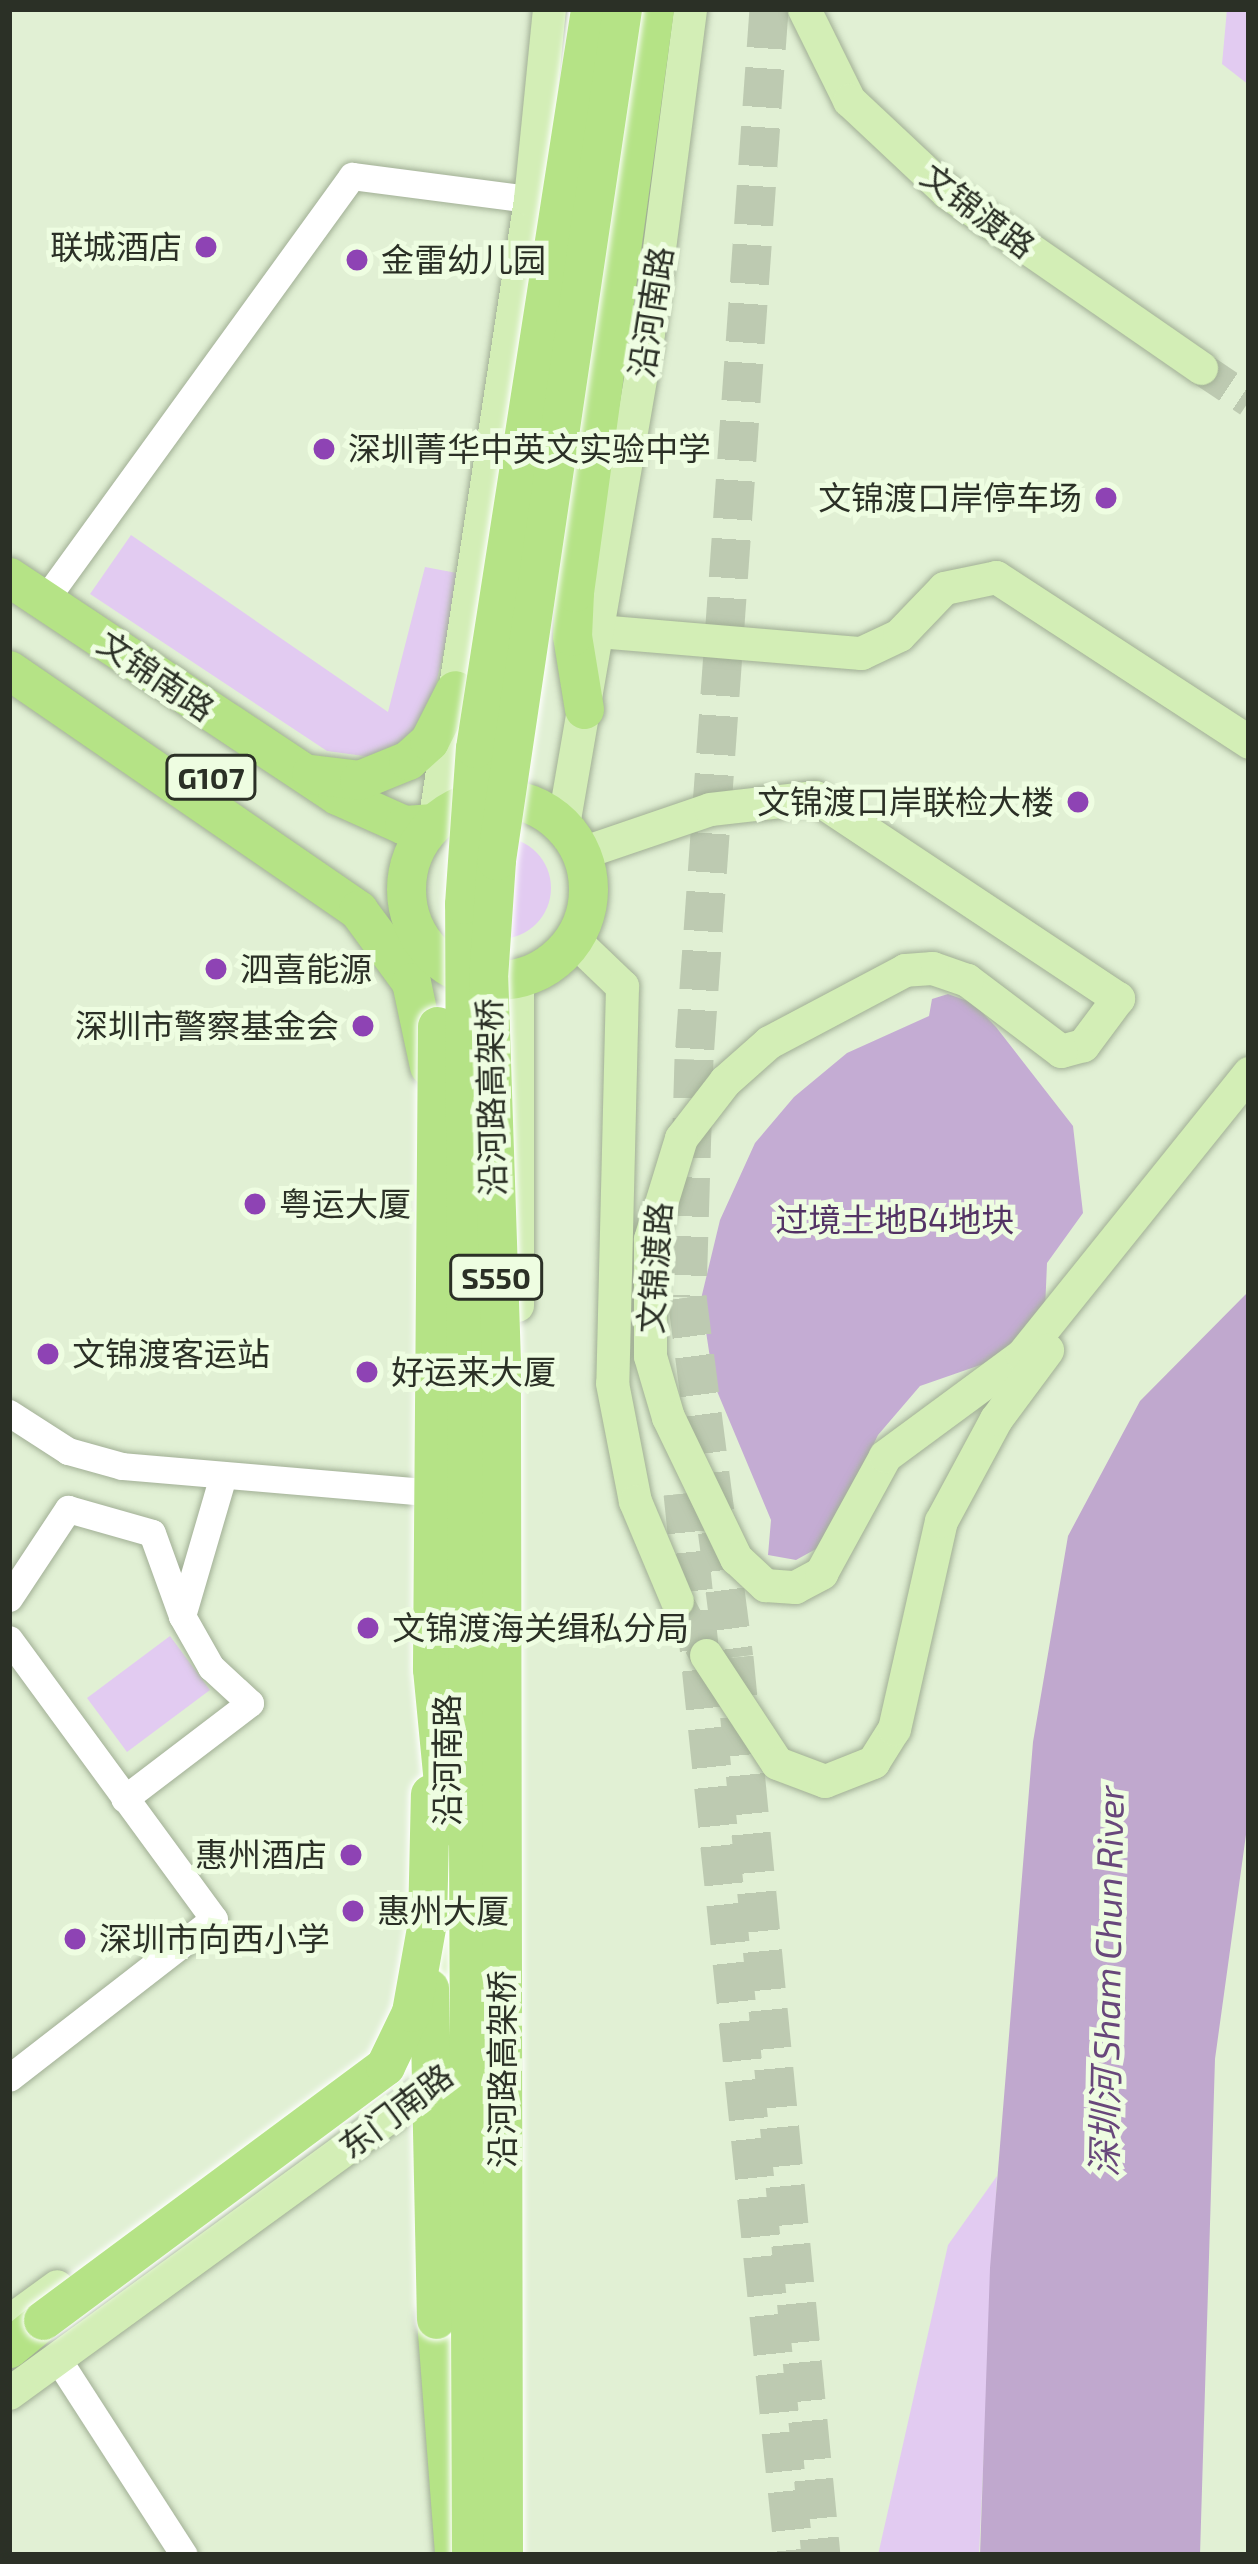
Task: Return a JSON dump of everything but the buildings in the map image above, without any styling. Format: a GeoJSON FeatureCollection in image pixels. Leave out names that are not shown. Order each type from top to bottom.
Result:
{"type":"FeatureCollection","features":[{"type":"Feature","properties":{"kind":"highway","name":"沿河路高架桥"},"geometry":{"type":"LineString","coordinates":[[471,2555],[459,2084],[460,1016],[475,748],[590,9]]}},
{"type":"Feature","properties":{"kind":"highway","name":"沿河路高架桥"},"geometry":{"type":"LineString","coordinates":[[503,2555],[501,1362],[488,978],[496,860],[622,9]]}},
{"type":"Feature","properties":{"kind":"highway"},"geometry":{"type":"LineString","coordinates":[[584,709],[572,636],[574,592],[655,9]]}},
{"type":"Feature","properties":{"kind":"highway","name":"文锦南路"},"geometry":{"type":"LineString","coordinates":[[9,577],[295,769],[390,820],[434,823]]}},
{"type":"Feature","properties":{"kind":"highway","name":"文锦南路"},"geometry":{"type":"LineString","coordinates":[[9,640],[410,917]]}},
{"type":"Feature","properties":{"kind":"highway"},"geometry":{"type":"LineString","coordinates":[[9,670],[332,890],[378,930],[421,1010],[434,1111]]}},
{"type":"Feature","properties":{"kind":"highway"},"geometry":{"type":"LineString","coordinates":[[295,769],[325,778],[384,774],[429,741],[455,690]]}},
{"type":"Feature","properties":{"kind":"highway"},"geometry":{"type":"LineString","coordinates":[[455,2555],[436,2319],[427,1922],[434,1111],[439,991],[475,748]]}},
{"type":"Feature","properties":{"kind":"highway"},"geometry":{"type":"LineString","coordinates":[[410,917],[411,857],[434,823],[491,797],[532,804],[572,839],[587,906],[573,939],[549,964],[518,978],[481,979],[446,966]]}},
{"type":"Feature","properties":{"kind":"highway","name":"G107"},"geometry":{"type":"LineString","coordinates":[[410,917],[446,966]]}},
{"type":"Feature","properties":{"kind":"highway"},"geometry":{"type":"LineString","coordinates":[[432,1669],[459,2084]]}},
{"type":"Feature","properties":{"kind":"highway"},"geometry":{"type":"LineString","coordinates":[[9,2348],[26,2321],[385,2066],[410,2012],[427,1922]]}},
{"type":"Feature","properties":{"kind":"main road"},"geometry":{"type":"LineString","coordinates":[[434,823],[530,199],[549,9]]}},
{"type":"Feature","properties":{"kind":"main road","name":"沿河南路"},"geometry":{"type":"LineString","coordinates":[[572,839],[584,709],[690,9]]}},
{"type":"Feature","properties":{"kind":"main road","name":"文锦渡路"},"geometry":{"type":"LineString","coordinates":[[804,9],[849,100],[947,192],[1201,368]]}},
{"type":"Feature","properties":{"kind":"main road"},"geometry":{"type":"LineString","coordinates":[[598,631],[861,652],[899,635],[944,588],[996,578],[1249,742]]}},
{"type":"Feature","properties":{"kind":"main road","name":"文锦渡路"},"geometry":{"type":"LineString","coordinates":[[572,839],[710,809],[815,797],[1118,998],[1083,1045],[1060,1051],[967,980],[932,968],[905,970],[769,1042],[716,1090],[681,1138],[650,1239],[650,1356],[668,1417],[736,1558],[765,1585],[795,1587],[821,1574],[885,1456],[1022,1355],[1249,1073]]}},
{"type":"Feature","properties":{"kind":"main road","name":"文锦渡路"},"geometry":{"type":"LineString","coordinates":[[573,939],[622,986],[612,1383],[635,1501],[677,1601]]}},
{"type":"Feature","properties":{"kind":"main road","name":"沿河南路"},"geometry":{"type":"LineString","coordinates":[[446,966],[446,2014],[459,2084],[455,2555]]}},
{"type":"Feature","properties":{"kind":"main road"},"geometry":{"type":"LineString","coordinates":[[518,978],[518,2555]]}},
{"type":"Feature","properties":{"kind":"main road"},"geometry":{"type":"LineString","coordinates":[[706,1655],[777,1763],[825,1781],[874,1762],[894,1729],[926,1571],[969,1462],[1028,1374],[1249,1102]]}},
{"type":"Feature","properties":{"kind":"main road","name":"东门南路"},"geometry":{"type":"LineString","coordinates":[[26,2321],[446,2014],[479,2005],[518,2008]]}},
{"type":"Feature","properties":{"kind":"main road","name":"东门南路"},"geometry":{"type":"LineString","coordinates":[[9,2393],[459,2084],[518,2008]]}},
{"type":"Feature","properties":{"kind":"street"},"geometry":{"type":"LineString","coordinates":[[44,601],[352,176],[530,199]]}},
{"type":"Feature","properties":{"kind":"street"},"geometry":{"type":"LineString","coordinates":[[9,1413],[93,1460],[224,1476],[518,1500]]}},
{"type":"Feature","properties":{"kind":"street"},"geometry":{"type":"LineString","coordinates":[[182,1616],[224,1476]]}},
{"type":"Feature","properties":{"kind":"street"},"geometry":{"type":"LineString","coordinates":[[9,1598],[68,1509],[152,1533],[182,1616],[211,1667],[250,1703],[124,1799]]}},
{"type":"Feature","properties":{"kind":"street"},"geometry":{"type":"LineString","coordinates":[[9,1639],[214,1919],[9,2078]]}},
{"type":"Feature","properties":{"kind":"street"},"geometry":{"type":"LineString","coordinates":[[57,2358],[184,2555]]}},
{"type":"Feature","properties":{"kind":"shaded area"},"geometry":{"type":"Polygon","coordinates":[[[1227,9],[1249,9],[1249,85],[1222,64],[1227,9]]]}},
{"type":"Feature","properties":{"kind":"shaded area"},"geometry":{"type":"Polygon","coordinates":[[[131,535],[388,712],[425,567],[462,574],[429,713],[386,759],[327,751],[90,594],[131,535]]]}},
{"type":"Feature","properties":{"kind":"shaded area"},"geometry":{"type":"Polygon","coordinates":[[[500,837],[529,845],[543,859],[551,888],[543,917],[529,931],[500,939],[471,931],[457,917],[449,888],[457,859],[471,845],[500,837]]]}},
{"type":"Feature","properties":{"kind":"shaded area"},"geometry":{"type":"Polygon","coordinates":[[[170,1636],[210,1690],[127,1752],[87,1698],[170,1636]]]}},
{"type":"Feature","properties":{"kind":"shaded area"},"geometry":{"type":"Polygon","coordinates":[[[997,2176],[979,2555],[878,2555],[948,2245],[997,2176]]]}},
{"type":"Feature","properties":{"kind":"green space","name":"过境土地B4地块"},"geometry":{"type":"Polygon","coordinates":[[[948,994],[973,1003],[996,1027],[1073,1126],[1083,1213],[1047,1263],[1045,1311],[1012,1354],[920,1386],[878,1435],[825,1544],[796,1560],[768,1555],[771,1520],[714,1384],[701,1299],[720,1220],[755,1143],[794,1097],[847,1053],[929,1016],[932,999],[948,994]]]}},
{"type":"Feature","properties":{"kind":"water","name":"深圳河 Sham Chun River"},"geometry":{"type":"Polygon","coordinates":[[[1249,1291],[1249,1813],[1215,2059],[1200,2555],[980,2555],[990,2268],[1033,1742],[1068,1536],[1140,1401],[1249,1291]]]}},
{"type":"Feature","properties":{"kind":"tunnel"},"geometry":{"type":"LineString","coordinates":[[769,9],[694,1059],[687,1297],[734,1657],[821,2555]]}},
{"type":"Feature","properties":{"kind":"tunnel"},"geometry":{"type":"LineString","coordinates":[[1201,368],[1249,400]]}},
{"type":"Feature","properties":{"kind":"tunnel"},"geometry":{"type":"LineString","coordinates":[[683,1493],[794,2555]]}},
{"type":"Feature","properties":{"kind":"tunnel"},"geometry":{"type":"LineString","coordinates":[[677,1601],[706,1655]]}},
{"type":"Feature","properties":{"kind":"place","name":"联城酒店"},"geometry":{"type":"Point","coordinates":[206,247]}},
{"type":"Feature","properties":{"kind":"place","name":"金雷幼儿园"},"geometry":{"type":"Point","coordinates":[357,260]}},
{"type":"Feature","properties":{"kind":"place","name":"深圳菁华中英文实验中学"},"geometry":{"type":"Point","coordinates":[324,449]}},
{"type":"Feature","properties":{"kind":"place","name":"文锦渡口岸停车场"},"geometry":{"type":"Point","coordinates":[1106,498]}},
{"type":"Feature","properties":{"kind":"place","name":"文锦渡口岸联检大楼"},"geometry":{"type":"Point","coordinates":[1078,802]}},
{"type":"Feature","properties":{"kind":"place","name":"泗喜能源"},"geometry":{"type":"Point","coordinates":[216,969]}},
{"type":"Feature","properties":{"kind":"place","name":"深圳市警察基金会"},"geometry":{"type":"Point","coordinates":[363,1026]}},
{"type":"Feature","properties":{"kind":"place","name":"粤运大厦"},"geometry":{"type":"Point","coordinates":[255,1204]}},
{"type":"Feature","properties":{"kind":"place","name":"文锦渡客运站"},"geometry":{"type":"Point","coordinates":[48,1354]}},
{"type":"Feature","properties":{"kind":"place","name":"好运来大厦"},"geometry":{"type":"Point","coordinates":[367,1372]}},
{"type":"Feature","properties":{"kind":"place","name":"文锦渡海关缉私分局"},"geometry":{"type":"Point","coordinates":[368,1628]}},
{"type":"Feature","properties":{"kind":"place","name":"惠州酒店"},"geometry":{"type":"Point","coordinates":[351,1855]}},
{"type":"Feature","properties":{"kind":"place","name":"惠州大厦"},"geometry":{"type":"Point","coordinates":[353,1911]}},
{"type":"Feature","properties":{"kind":"place","name":"深圳市向西小学"},"geometry":{"type":"Point","coordinates":[75,1939]}}]}
